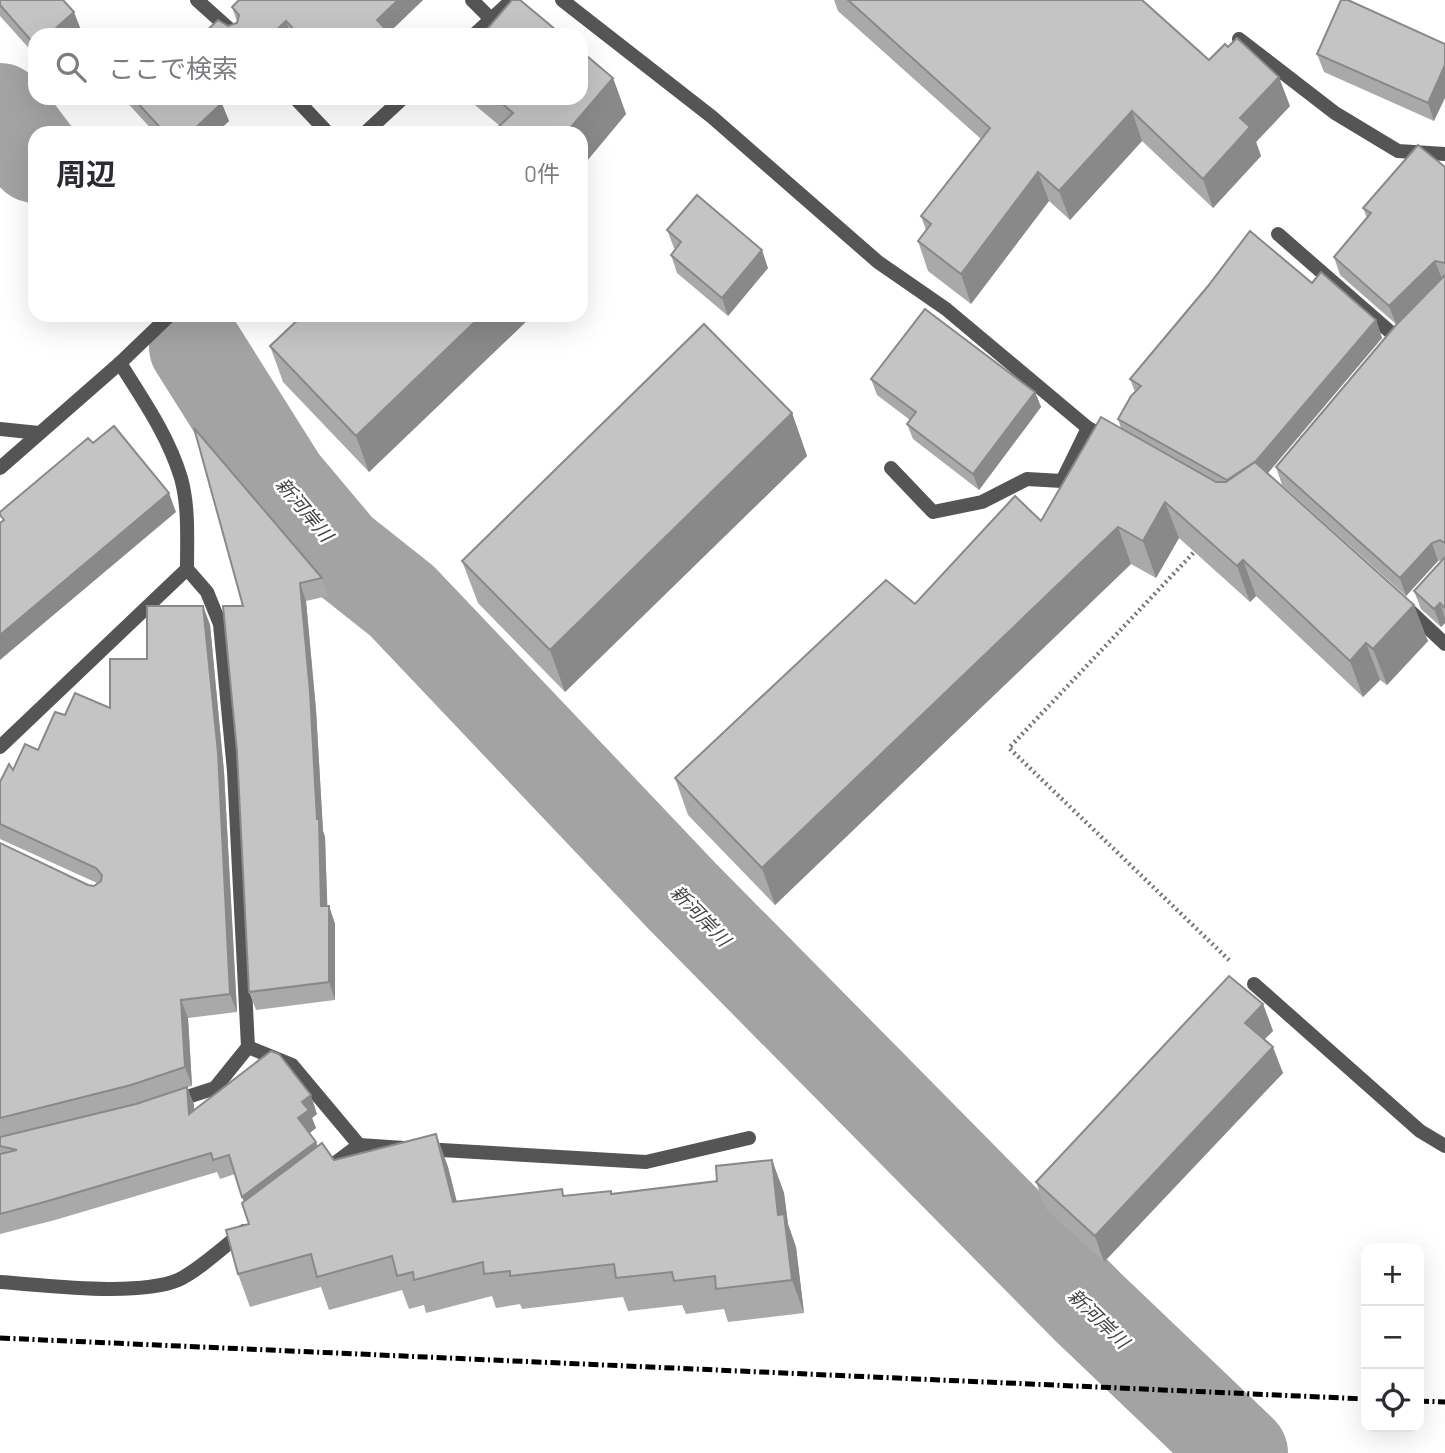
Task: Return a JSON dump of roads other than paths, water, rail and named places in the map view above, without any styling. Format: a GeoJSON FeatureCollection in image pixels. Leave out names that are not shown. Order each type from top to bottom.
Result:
{"type":"FeatureCollection","features":[{"type":"Feature","properties":{"kind":"street"},"geometry":{"type":"LineString","coordinates":[[197,0],[228,28]]}},
{"type":"Feature","properties":{"kind":"street"},"geometry":{"type":"LineString","coordinates":[[472,0],[491,19]]}},
{"type":"Feature","properties":{"kind":"street"},"geometry":{"type":"LineString","coordinates":[[481,28],[512,0]]}},
{"type":"Feature","properties":{"kind":"street"},"geometry":{"type":"LineString","coordinates":[[562,0],[712,117],[878,262],[946,309],[1088,428],[1122,447]]}},
{"type":"Feature","properties":{"kind":"street"},"geometry":{"type":"LineString","coordinates":[[1240,39],[1335,113],[1398,151],[1445,154]]}},
{"type":"Feature","properties":{"kind":"street"},"geometry":{"type":"LineString","coordinates":[[302,105],[321,126]]}},
{"type":"Feature","properties":{"kind":"street"},"geometry":{"type":"LineString","coordinates":[[373,126],[395,105]]}},
{"type":"Feature","properties":{"kind":"street"},"geometry":{"type":"LineString","coordinates":[[1278,234],[1396,337]]}},
{"type":"Feature","properties":{"kind":"street"},"geometry":{"type":"LineString","coordinates":[[0,468],[163,322]]}},
{"type":"Feature","properties":{"kind":"street"},"geometry":{"type":"LineString","coordinates":[[120,363],[162,430],[181,479],[188,523],[187,569],[207,592],[220,624],[234,771],[248,1047],[215,1088],[153,1108]]}},
{"type":"Feature","properties":{"kind":"street"},"geometry":{"type":"LineString","coordinates":[[891,468],[933,512],[982,502],[1027,478],[1062,481],[1088,428]]}},
{"type":"Feature","properties":{"kind":"street"},"geometry":{"type":"LineString","coordinates":[[0,429],[38,433]]}},
{"type":"Feature","properties":{"kind":"street"},"geometry":{"type":"LineString","coordinates":[[0,747],[187,569]]}},
{"type":"Feature","properties":{"kind":"street"},"geometry":{"type":"LineString","coordinates":[[1408,603],[1445,645]]}},
{"type":"Feature","properties":{"kind":"street"},"geometry":{"type":"LineString","coordinates":[[1254,984],[1420,1131],[1445,1146]]}},
{"type":"Feature","properties":{"kind":"street"},"geometry":{"type":"LineString","coordinates":[[248,1047],[292,1065],[359,1145]]}},
{"type":"Feature","properties":{"kind":"street"},"geometry":{"type":"LineString","coordinates":[[314,1178],[359,1145],[646,1162],[749,1138]]}},
{"type":"Feature","properties":{"kind":"street"},"geometry":{"type":"LineString","coordinates":[[0,1282],[89,1287],[156,1287],[181,1279],[259,1220]]}},
{"type":"Feature","properties":{"kind":"waterway","name":"新河岸川"},"geometry":{"type":"LineString","coordinates":[[0,110],[28,147]]}},
{"type":"Feature","properties":{"kind":"waterway","name":"新河岸川"},"geometry":{"type":"LineString","coordinates":[[196,347],[281,482],[339,551],[402,601],[682,896],[1088,1307],[1241,1453]]}},
{"type":"Feature","properties":{"kind":"railway"},"geometry":{"type":"LineString","coordinates":[[0,1338],[1361,1399]]}},
{"type":"Feature","properties":{"kind":"railway"},"geometry":{"type":"LineString","coordinates":[[1424,1401],[1445,1402]]}}]}
